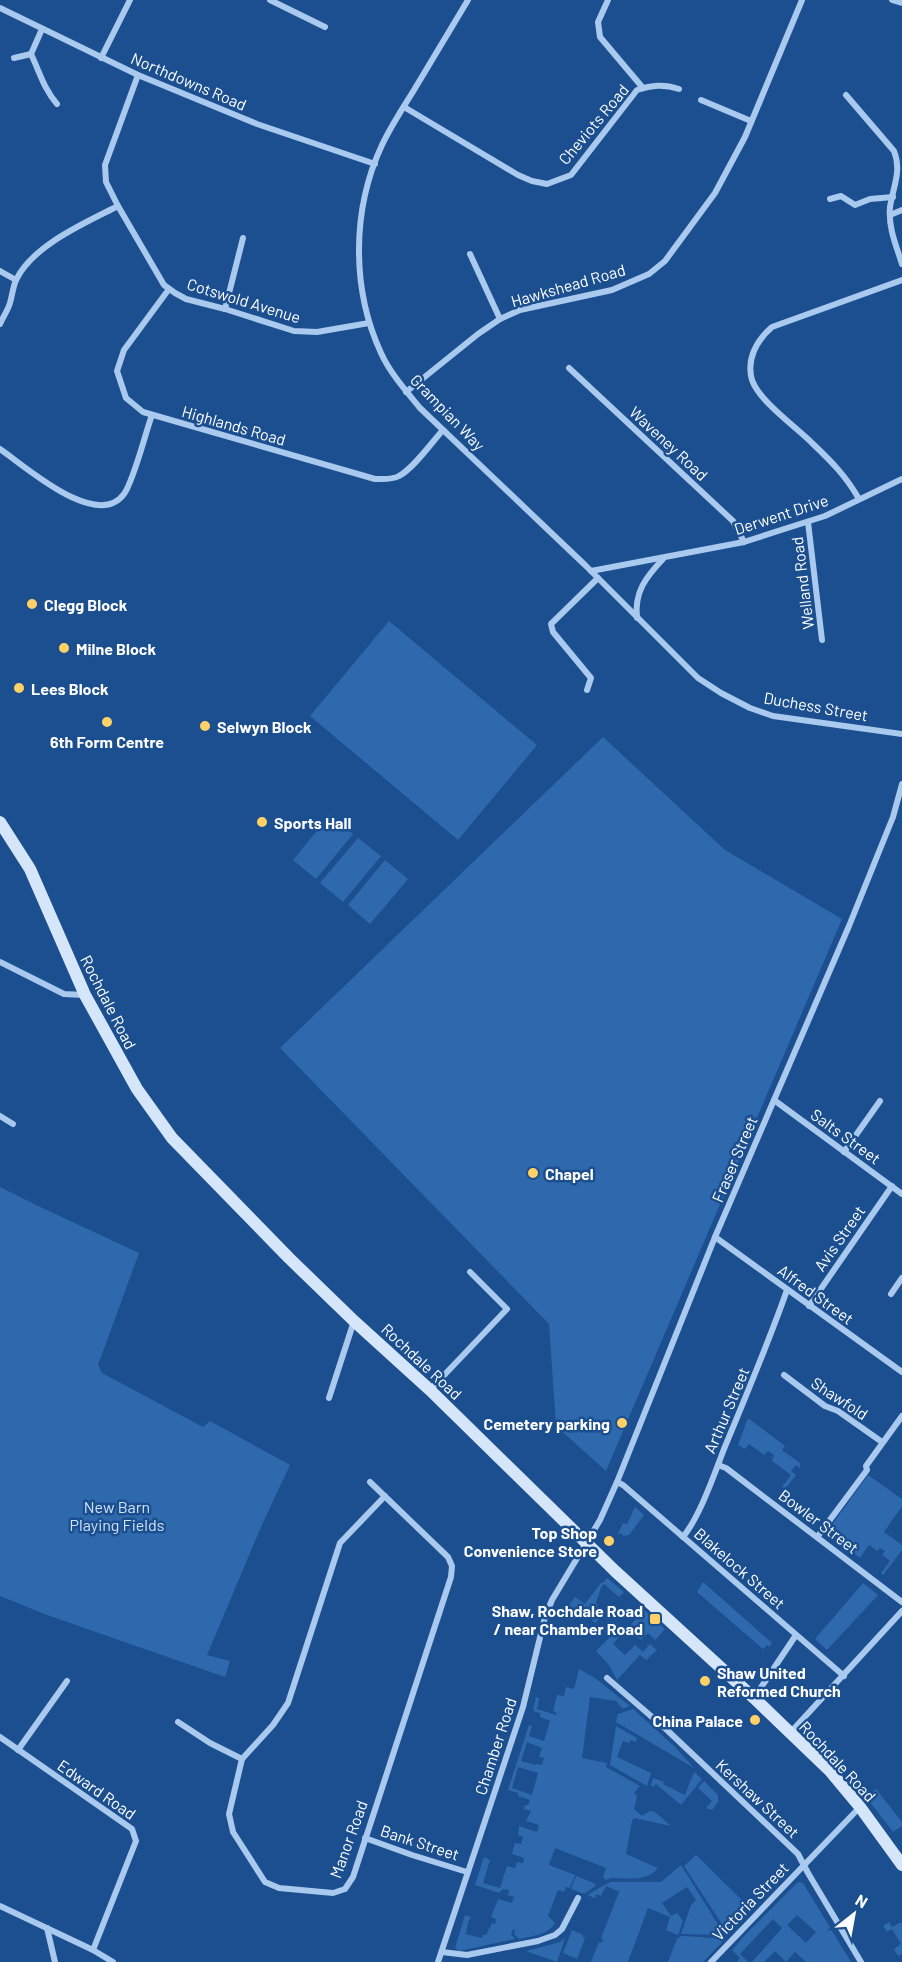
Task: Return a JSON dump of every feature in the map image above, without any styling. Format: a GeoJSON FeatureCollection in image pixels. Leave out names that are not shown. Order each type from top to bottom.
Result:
{"type":"FeatureCollection","features":[{"type":"Feature","properties":{"kind":"main road","name":"Rochdale Road"},"geometry":{"type":"LineString","coordinates":[[0,822],[30,868],[85,995],[137,1089],[172,1137],[289,1258],[354,1321],[430,1390],[586,1543],[830,1771],[860,1807],[902,1865]]}},
{"type":"Feature","properties":{"kind":"street"},"geometry":{"type":"LineString","coordinates":[[101,58],[130,0]]}},
{"type":"Feature","properties":{"kind":"street"},"geometry":{"type":"LineString","coordinates":[[270,0],[325,27]]}},
{"type":"Feature","properties":{"kind":"street","name":"Grampian Way"},"geometry":{"type":"LineString","coordinates":[[468,0],[382,145],[366,190],[360,223],[361,286],[369,323],[381,354],[406,392],[698,678]]}},
{"type":"Feature","properties":{"kind":"street"},"geometry":{"type":"LineString","coordinates":[[608,0],[598,22],[600,37],[643,88]]}},
{"type":"Feature","properties":{"kind":"street","name":"Hawkshead Road"},"geometry":{"type":"LineString","coordinates":[[406,392],[500,319],[520,310],[612,290],[649,274],[665,261],[715,193],[751,121],[802,0]]}},
{"type":"Feature","properties":{"kind":"street"},"geometry":{"type":"LineString","coordinates":[[892,0],[902,3]]}},
{"type":"Feature","properties":{"kind":"street","name":"Northdowns Road"},"geometry":{"type":"LineString","coordinates":[[0,8],[138,75],[257,124],[375,164]]}},
{"type":"Feature","properties":{"kind":"street"},"geometry":{"type":"LineString","coordinates":[[42,29],[31,54],[43,79],[45,90],[57,105]]}},
{"type":"Feature","properties":{"kind":"street"},"geometry":{"type":"LineString","coordinates":[[14,58],[31,54]]}},
{"type":"Feature","properties":{"kind":"street","name":"Cotswold Avenue"},"geometry":{"type":"LineString","coordinates":[[138,75],[105,165],[106,182],[164,285],[186,299],[225,309],[294,332],[317,332],[369,323]]}},
{"type":"Feature","properties":{"kind":"street","name":"Cheviots Road"},"geometry":{"type":"LineString","coordinates":[[404,107],[518,174],[532,181],[547,184],[571,175],[637,90],[654,85],[679,89]]}},
{"type":"Feature","properties":{"kind":"street"},"geometry":{"type":"LineString","coordinates":[[846,95],[894,151],[899,162],[890,226],[902,264]]}},
{"type":"Feature","properties":{"kind":"street"},"geometry":{"type":"LineString","coordinates":[[701,100],[751,121]]}},
{"type":"Feature","properties":{"kind":"street"},"geometry":{"type":"LineString","coordinates":[[830,199],[841,196],[855,205],[870,199],[893,197]]}},
{"type":"Feature","properties":{"kind":"street"},"geometry":{"type":"LineString","coordinates":[[0,324],[9,305],[16,280],[40,252],[64,234],[118,206]]}},
{"type":"Feature","properties":{"kind":"street"},"geometry":{"type":"LineString","coordinates":[[890,215],[902,210]]}},
{"type":"Feature","properties":{"kind":"street"},"geometry":{"type":"LineString","coordinates":[[225,309],[243,238]]}},
{"type":"Feature","properties":{"kind":"street"},"geometry":{"type":"LineString","coordinates":[[470,254],[500,319]]}},
{"type":"Feature","properties":{"kind":"street"},"geometry":{"type":"LineString","coordinates":[[0,271],[16,280]]}},
{"type":"Feature","properties":{"kind":"street"},"geometry":{"type":"LineString","coordinates":[[859,499],[848,479],[771,405],[753,383],[752,358],[761,337],[772,327],[902,280]]}},
{"type":"Feature","properties":{"kind":"street","name":"Highlands Road"},"geometry":{"type":"LineString","coordinates":[[169,289],[124,350],[117,371],[126,398],[143,412],[375,479],[399,476],[443,430]]}},
{"type":"Feature","properties":{"kind":"street","name":"Waveney Road"},"geometry":{"type":"LineString","coordinates":[[569,368],[733,521],[744,542]]}},
{"type":"Feature","properties":{"kind":"street"},"geometry":{"type":"LineString","coordinates":[[0,449],[70,498],[91,504],[109,505],[117,501],[128,488],[152,415]]}},
{"type":"Feature","properties":{"kind":"street","name":"Derwent Drive"},"geometry":{"type":"LineString","coordinates":[[591,571],[744,542],[808,522],[902,479]]}},
{"type":"Feature","properties":{"kind":"street","name":"Welland Road"},"geometry":{"type":"LineString","coordinates":[[808,522],[822,640]]}},
{"type":"Feature","properties":{"kind":"street"},"geometry":{"type":"LineString","coordinates":[[637,618],[635,604],[641,587],[663,558]]}},
{"type":"Feature","properties":{"kind":"street"},"geometry":{"type":"LineString","coordinates":[[587,690],[591,678],[553,632],[551,624],[598,578]]}},
{"type":"Feature","properties":{"kind":"street","name":"Duchess Street"},"geometry":{"type":"LineString","coordinates":[[698,678],[750,708],[773,716],[902,734]]}},
{"type":"Feature","properties":{"kind":"street","name":"Fraser Street"},"geometry":{"type":"LineString","coordinates":[[586,1543],[600,1520],[617,1482],[715,1237],[858,904],[893,817],[902,784]]}},
{"type":"Feature","properties":{"kind":"street"},"geometry":{"type":"LineString","coordinates":[[0,962],[64,994],[85,995]]}},
{"type":"Feature","properties":{"kind":"street","name":"Salts Street"},"geometry":{"type":"LineString","coordinates":[[774,1100],[902,1194]]}},
{"type":"Feature","properties":{"kind":"street"},"geometry":{"type":"LineString","coordinates":[[844,1152],[880,1101]]}},
{"type":"Feature","properties":{"kind":"street"},"geometry":{"type":"LineString","coordinates":[[0,1116],[13,1124]]}},
{"type":"Feature","properties":{"kind":"street","name":"Avis Street"},"geometry":{"type":"LineString","coordinates":[[809,1306],[892,1186]]}},
{"type":"Feature","properties":{"kind":"street","name":"Alfred Street"},"geometry":{"type":"LineString","coordinates":[[715,1237],[902,1372]]}},
{"type":"Feature","properties":{"kind":"street"},"geometry":{"type":"LineString","coordinates":[[430,1390],[507,1309],[470,1272]]}},
{"type":"Feature","properties":{"kind":"street"},"geometry":{"type":"LineString","coordinates":[[891,1294],[902,1278]]}},
{"type":"Feature","properties":{"kind":"street","name":"Arthur Street"},"geometry":{"type":"LineString","coordinates":[[683,1537],[702,1503],[759,1367],[788,1290]]}},
{"type":"Feature","properties":{"kind":"street"},"geometry":{"type":"LineString","coordinates":[[329,1398],[354,1321]]}},
{"type":"Feature","properties":{"kind":"street","name":"Shawfold"},"geometry":{"type":"LineString","coordinates":[[784,1375],[825,1406],[838,1411],[882,1442]]}},
{"type":"Feature","properties":{"kind":"street"},"geometry":{"type":"LineString","coordinates":[[818,1536],[867,1470],[867,1466],[882,1442],[902,1416]]}},
{"type":"Feature","properties":{"kind":"street","name":"Bowler Street"},"geometry":{"type":"LineString","coordinates":[[718,1465],[726,1468],[818,1536],[902,1602]]}},
{"type":"Feature","properties":{"kind":"street","name":"Manor Road"},"geometry":{"type":"LineString","coordinates":[[242,1758],[229,1814],[233,1832],[265,1882],[279,1888],[333,1893],[345,1889],[353,1877],[447,1589],[452,1566],[448,1557],[370,1482]]}},
{"type":"Feature","properties":{"kind":"street","name":"Blakelock Street"},"geometry":{"type":"LineString","coordinates":[[617,1482],[844,1676]]}},
{"type":"Feature","properties":{"kind":"street"},"geometry":{"type":"LineString","coordinates":[[178,1722],[210,1743],[242,1758],[273,1725],[288,1703],[340,1543],[385,1496]]}},
{"type":"Feature","properties":{"kind":"street","name":"Chamber Road"},"geometry":{"type":"LineString","coordinates":[[438,1962],[523,1707],[545,1617],[552,1600],[586,1543]]}},
{"type":"Feature","properties":{"kind":"street"},"geometry":{"type":"LineString","coordinates":[[790,1732],[902,1611]]}},
{"type":"Feature","properties":{"kind":"street"},"geometry":{"type":"LineString","coordinates":[[754,1698],[796,1635]]}},
{"type":"Feature","properties":{"kind":"street","name":"Kershaw Street"},"geometry":{"type":"LineString","coordinates":[[607,1678],[667,1730],[798,1854],[861,1962]]}},
{"type":"Feature","properties":{"kind":"street"},"geometry":{"type":"LineString","coordinates":[[18,1750],[67,1681]]}},
{"type":"Feature","properties":{"kind":"street","name":"Edward Road"},"geometry":{"type":"LineString","coordinates":[[0,1737],[132,1829],[136,1841],[93,1950]]}},
{"type":"Feature","properties":{"kind":"street","name":"Victoria Street"},"geometry":{"type":"LineString","coordinates":[[711,1962],[860,1807]]}},
{"type":"Feature","properties":{"kind":"street","name":"Bank Street"},"geometry":{"type":"LineString","coordinates":[[365,1838],[467,1872]]}},
{"type":"Feature","properties":{"kind":"street"},"geometry":{"type":"LineString","coordinates":[[442,1952],[467,1955],[538,1941],[555,1935],[562,1929],[578,1898]]}},
{"type":"Feature","properties":{"kind":"street"},"geometry":{"type":"LineString","coordinates":[[0,1906],[93,1950],[112,1962]]}},
{"type":"Feature","properties":{"kind":"street"},"geometry":{"type":"LineString","coordinates":[[46,1928],[55,1962]]}},
{"type":"Feature","properties":{"kind":"green space"},"geometry":{"type":"Polygon","coordinates":[[[389,621],[537,745],[458,840],[310,716],[389,621]]]}},
{"type":"Feature","properties":{"kind":"green space"},"geometry":{"type":"Polygon","coordinates":[[[603,737],[725,850],[842,919],[606,1471],[556,1426],[549,1324],[280,1048],[603,737]]]}},
{"type":"Feature","properties":{"kind":"green space"},"geometry":{"type":"Polygon","coordinates":[[[330,815],[353,834],[316,879],[293,860],[330,815]]]}},
{"type":"Feature","properties":{"kind":"green space"},"geometry":{"type":"Polygon","coordinates":[[[358,838],[381,856],[343,902],[320,883],[358,838]]]}},
{"type":"Feature","properties":{"kind":"green space"},"geometry":{"type":"Polygon","coordinates":[[[385,860],[408,879],[370,924],[348,905],[385,860]]]}},
{"type":"Feature","properties":{"kind":"green space","name":"New Barn Playing Fields"},"geometry":{"type":"Polygon","coordinates":[[[0,1187],[139,1253],[98,1365],[102,1373],[203,1427],[210,1421],[290,1465],[207,1655],[230,1661],[225,1677],[47,1615],[0,1596],[0,1187]]]}},
{"type":"Feature","properties":{"kind":"green space"},"geometry":{"type":"Polygon","coordinates":[[[748,1418],[785,1446],[782,1450],[800,1463],[800,1468],[796,1465],[791,1471],[796,1475],[785,1489],[782,1487],[791,1475],[772,1461],[774,1455],[768,1451],[764,1455],[749,1444],[745,1449],[738,1445],[748,1418]]]}},
{"type":"Feature","properties":{"kind":"green space"},"geometry":{"type":"Polygon","coordinates":[[[868,1475],[902,1499],[902,1506],[884,1532],[902,1545],[902,1550],[883,1575],[881,1573],[890,1561],[882,1555],[885,1551],[880,1548],[877,1551],[869,1545],[860,1558],[826,1533],[868,1475]]]}},
{"type":"Feature","properties":{"kind":"green space"},"geometry":{"type":"Polygon","coordinates":[[[635,1507],[644,1515],[629,1535],[624,1536],[620,1533],[617,1536],[623,1523],[627,1524],[635,1507]]]}},
{"type":"Feature","properties":{"kind":"green space"},"geometry":{"type":"Polygon","coordinates":[[[607,1578],[624,1592],[619,1597],[604,1584],[596,1608],[600,1613],[603,1610],[606,1612],[595,1623],[591,1619],[593,1610],[586,1609],[584,1616],[569,1605],[575,1597],[585,1604],[607,1578]]]}},
{"type":"Feature","properties":{"kind":"green space"},"geometry":{"type":"Polygon","coordinates":[[[703,1582],[772,1643],[769,1647],[767,1645],[763,1649],[697,1592],[703,1582]]]}},
{"type":"Feature","properties":{"kind":"green space"},"geometry":{"type":"Polygon","coordinates":[[[863,1583],[878,1595],[827,1650],[815,1639],[863,1583]]]}},
{"type":"Feature","properties":{"kind":"green space"},"geometry":{"type":"Polygon","coordinates":[[[644,1610],[665,1629],[655,1640],[648,1633],[641,1640],[636,1636],[640,1632],[636,1628],[632,1632],[628,1628],[644,1610]]]}},
{"type":"Feature","properties":{"kind":"green space"},"geometry":{"type":"Polygon","coordinates":[[[616,1622],[620,1626],[615,1631],[620,1636],[613,1644],[625,1655],[635,1645],[643,1652],[650,1644],[657,1650],[646,1660],[640,1655],[617,1680],[609,1665],[596,1651],[610,1637],[602,1630],[607,1624],[611,1627],[616,1622]]]}},
{"type":"Feature","properties":{"kind":"green space"},"geometry":{"type":"Polygon","coordinates":[[[579,1669],[595,1678],[630,1706],[623,1709],[616,1701],[590,1697],[582,1758],[607,1763],[606,1767],[640,1786],[634,1793],[637,1796],[634,1809],[642,1816],[650,1811],[655,1812],[671,1826],[634,1818],[632,1821],[626,1854],[658,1868],[643,1877],[606,1880],[603,1877],[606,1868],[555,1848],[549,1865],[575,1875],[570,1888],[566,1887],[564,1892],[558,1890],[548,1916],[555,1923],[552,1927],[539,1934],[519,1939],[513,1929],[511,1934],[515,1939],[459,1951],[455,1948],[465,1915],[471,1917],[466,1934],[482,1938],[492,1923],[495,1924],[496,1919],[491,1917],[498,1899],[512,1903],[514,1897],[508,1895],[509,1890],[503,1889],[499,1893],[475,1885],[484,1857],[490,1860],[483,1883],[500,1888],[507,1866],[515,1868],[517,1862],[523,1863],[524,1858],[512,1854],[515,1843],[521,1844],[523,1837],[518,1835],[519,1826],[537,1832],[539,1825],[526,1821],[531,1811],[524,1809],[530,1800],[508,1790],[529,1725],[532,1726],[529,1736],[544,1741],[550,1721],[540,1717],[540,1713],[533,1711],[536,1697],[539,1698],[537,1709],[556,1715],[553,1711],[557,1695],[564,1696],[566,1687],[574,1689],[579,1669]],[[527,1742],[521,1761],[542,1765],[544,1758],[539,1757],[542,1748],[527,1742]],[[518,1767],[512,1788],[532,1795],[538,1773],[518,1767]]]}},
{"type":"Feature","properties":{"kind":"green space"},"geometry":{"type":"Polygon","coordinates":[[[633,1709],[674,1746],[694,1768],[616,1722],[618,1714],[633,1709]]]}},
{"type":"Feature","properties":{"kind":"green space"},"geometry":{"type":"Polygon","coordinates":[[[616,1726],[637,1738],[636,1742],[623,1741],[617,1757],[651,1773],[647,1786],[610,1765],[616,1726]]]}},
{"type":"Feature","properties":{"kind":"green space"},"geometry":{"type":"Polygon","coordinates":[[[694,1772],[702,1779],[681,1805],[656,1784],[653,1787],[651,1785],[653,1778],[685,1795],[694,1772]]]}},
{"type":"Feature","properties":{"kind":"green space"},"geometry":{"type":"Polygon","coordinates":[[[704,1781],[718,1795],[718,1802],[712,1810],[706,1808],[712,1801],[698,1788],[704,1781]]]}},
{"type":"Feature","properties":{"kind":"green space"},"geometry":{"type":"Polygon","coordinates":[[[876,1789],[902,1822],[902,1826],[893,1832],[866,1797],[876,1789]]]}},
{"type":"Feature","properties":{"kind":"green space"},"geometry":{"type":"Polygon","coordinates":[[[696,1855],[747,1905],[725,1929],[684,1866],[696,1855]]]}},
{"type":"Feature","properties":{"kind":"green space"},"geometry":{"type":"Polygon","coordinates":[[[681,1865],[724,1934],[681,1934],[691,1905],[696,1900],[687,1887],[662,1903],[671,1916],[677,1913],[683,1921],[678,1935],[666,1930],[670,1917],[648,1908],[628,1962],[591,1962],[599,1942],[602,1943],[601,1938],[620,1892],[606,1886],[601,1896],[596,1894],[595,1898],[587,1895],[610,1882],[661,1882],[681,1865]]]}},
{"type":"Feature","properties":{"kind":"green space"},"geometry":{"type":"Polygon","coordinates":[[[576,1876],[596,1884],[584,1894],[571,1889],[576,1876]]]}},
{"type":"Feature","properties":{"kind":"green space"},"geometry":{"type":"Polygon","coordinates":[[[798,1882],[803,1883],[851,1962],[806,1962],[795,1952],[786,1962],[775,1951],[764,1962],[752,1962],[782,1928],[773,1919],[740,1954],[748,1962],[737,1962],[740,1958],[732,1950],[798,1882]],[[797,1915],[787,1925],[806,1943],[816,1932],[797,1915]]]}},
{"type":"Feature","properties":{"kind":"green space"},"geometry":{"type":"Polygon","coordinates":[[[889,1922],[892,1927],[901,1922],[902,1924],[902,1954],[898,1956],[894,1949],[901,1944],[892,1929],[887,1932],[883,1926],[889,1922]]]}},
{"type":"Feature","properties":{"kind":"green space"},"geometry":{"type":"Polygon","coordinates":[[[572,1930],[585,1938],[577,1959],[563,1953],[572,1930]]]}},
{"type":"Feature","properties":{"kind":"green space"},"geometry":{"type":"Polygon","coordinates":[[[681,1936],[725,1939],[703,1962],[668,1962],[677,1939],[681,1936]]]}},
{"type":"Feature","properties":{"kind":"green space"},"geometry":{"type":"Polygon","coordinates":[[[565,1938],[557,1962],[526,1951],[560,1942],[565,1938]]]}},
{"type":"Feature","properties":{"kind":"place","name":"Clegg Block"},"geometry":{"type":"Point","coordinates":[32,604]}},
{"type":"Feature","properties":{"kind":"place","name":"Milne Block"},"geometry":{"type":"Point","coordinates":[64,648]}},
{"type":"Feature","properties":{"kind":"place","name":"Lees Block"},"geometry":{"type":"Point","coordinates":[19,688]}},
{"type":"Feature","properties":{"kind":"place","name":"6th Form Centre"},"geometry":{"type":"Point","coordinates":[107,722]}},
{"type":"Feature","properties":{"kind":"place","name":"Selwyn Block"},"geometry":{"type":"Point","coordinates":[205,726]}},
{"type":"Feature","properties":{"kind":"place","name":"Sports Hall"},"geometry":{"type":"Point","coordinates":[262,822]}},
{"type":"Feature","properties":{"kind":"place","name":"Chapel"},"geometry":{"type":"Point","coordinates":[533,1173]}},
{"type":"Feature","properties":{"kind":"place","name":"Cemetery parking"},"geometry":{"type":"Point","coordinates":[622,1423]}},
{"type":"Feature","properties":{"kind":"place","name":"Top Shop Convenience Store"},"geometry":{"type":"Point","coordinates":[609,1541]}},
{"type":"Feature","properties":{"kind":"place","name":"Shaw, Rochdale Road / near Chamber Road"},"geometry":{"type":"Point","coordinates":[655,1619]}},
{"type":"Feature","properties":{"kind":"place","name":"Shaw United Reformed Church"},"geometry":{"type":"Point","coordinates":[705,1681]}},
{"type":"Feature","properties":{"kind":"place","name":"China Palace"},"geometry":{"type":"Point","coordinates":[755,1720]}}]}
